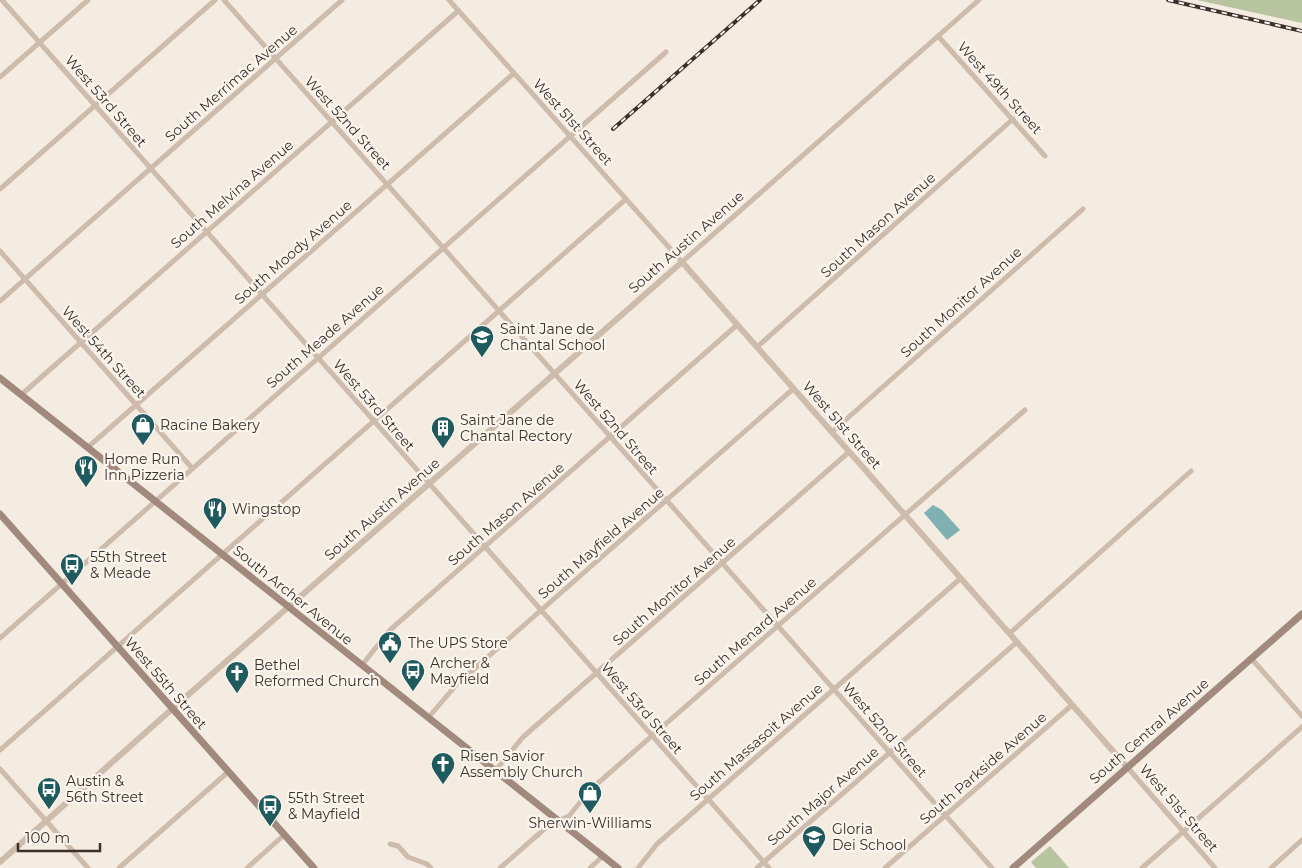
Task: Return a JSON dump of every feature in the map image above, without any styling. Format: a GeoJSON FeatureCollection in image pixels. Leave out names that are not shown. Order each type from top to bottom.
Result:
{"type":"FeatureCollection","features":[{"type":"Feature","properties":{"kind":"main road","name":"South Archer Avenue"},"geometry":{"type":"LineString","coordinates":[[0,378],[618,868]]}},
{"type":"Feature","properties":{"kind":"main road","name":"West 55th Street"},"geometry":{"type":"LineString","coordinates":[[0,514],[3,522],[62,584],[314,868]]}},
{"type":"Feature","properties":{"kind":"main road","name":"South Central Avenue"},"geometry":{"type":"LineString","coordinates":[[1013,868],[1302,614]]}},
{"type":"Feature","properties":{"kind":"street","name":"West 53rd Street"},"geometry":{"type":"LineString","coordinates":[[2,0],[769,868]]}},
{"type":"Feature","properties":{"kind":"street"},"geometry":{"type":"LineString","coordinates":[[0,77],[88,0]]}},
{"type":"Feature","properties":{"kind":"street"},"geometry":{"type":"LineString","coordinates":[[0,189],[215,0]]}},
{"type":"Feature","properties":{"kind":"street","name":"West 52nd Street"},"geometry":{"type":"LineString","coordinates":[[224,0],[992,868]]}},
{"type":"Feature","properties":{"kind":"street","name":"South Merrimac Avenue"},"geometry":{"type":"LineString","coordinates":[[0,302],[342,0]]}},
{"type":"Feature","properties":{"kind":"street","name":"West 51st Street"},"geometry":{"type":"LineString","coordinates":[[449,0],[794,388],[1215,868]]}},
{"type":"Feature","properties":{"kind":"street","name":"South Austin Avenue"},"geometry":{"type":"LineString","coordinates":[[0,862],[979,0]]}},
{"type":"Feature","properties":{"kind":"street","name":"South Melvina Avenue"},"geometry":{"type":"LineString","coordinates":[[21,395],[458,11]]}},
{"type":"Feature","properties":{"kind":"street","name":"West 49th Street"},"geometry":{"type":"LineString","coordinates":[[938,36],[1045,156]]}},
{"type":"Feature","properties":{"kind":"street","name":"South Meade Avenue"},"geometry":{"type":"LineString","coordinates":[[0,638],[666,52]]}},
{"type":"Feature","properties":{"kind":"street","name":"South Moody Avenue"},"geometry":{"type":"LineString","coordinates":[[87,448],[513,74]]}},
{"type":"Feature","properties":{"kind":"street","name":"South Mason Avenue"},"geometry":{"type":"LineString","coordinates":[[757,348],[1013,120]]}},
{"type":"Feature","properties":{"kind":"street"},"geometry":{"type":"LineString","coordinates":[[0,750],[626,199]]}},
{"type":"Feature","properties":{"kind":"street","name":"South Monitor Avenue"},"geometry":{"type":"LineString","coordinates":[[832,432],[1083,209]]}},
{"type":"Feature","properties":{"kind":"street","name":"West 54th Street"},"geometry":{"type":"LineString","coordinates":[[0,251],[192,468]]}},
{"type":"Feature","properties":{"kind":"street","name":"South Mason Avenue"},"geometry":{"type":"LineString","coordinates":[[362,665],[390,630],[737,325]]}},
{"type":"Feature","properties":{"kind":"street","name":"South Mayfield Avenue"},"geometry":{"type":"LineString","coordinates":[[428,718],[457,684],[794,388]]}},
{"type":"Feature","properties":{"kind":"street","name":"South Menard Avenue"},"geometry":{"type":"LineString","coordinates":[[500,868],[549,825],[570,816],[590,790],[1025,410]]}},
{"type":"Feature","properties":{"kind":"street","name":"South Monitor Avenue"},"geometry":{"type":"LineString","coordinates":[[495,771],[523,737],[849,452]]}},
{"type":"Feature","properties":{"kind":"street"},"geometry":{"type":"LineString","coordinates":[[1010,633],[1191,471]]}},
{"type":"Feature","properties":{"kind":"street","name":"South Massasoit Avenue"},"geometry":{"type":"LineString","coordinates":[[638,868],[657,844],[961,578]]}},
{"type":"Feature","properties":{"kind":"street","name":"South Major Avenue"},"geometry":{"type":"LineString","coordinates":[[757,868],[1017,642]]}},
{"type":"Feature","properties":{"kind":"street"},"geometry":{"type":"LineString","coordinates":[[1251,658],[1302,716]]}},
{"type":"Feature","properties":{"kind":"street","name":"South Parkside Avenue"},"geometry":{"type":"LineString","coordinates":[[885,868],[1072,705]]}},
{"type":"Feature","properties":{"kind":"street"},"geometry":{"type":"LineString","coordinates":[[1142,868],[1302,727]]}},
{"type":"Feature","properties":{"kind":"street"},"geometry":{"type":"LineString","coordinates":[[0,769],[88,868]]}},
{"type":"Feature","properties":{"kind":"street"},"geometry":{"type":"LineString","coordinates":[[119,868],[228,772]]}},
{"type":"Feature","properties":{"kind":"street"},"geometry":{"type":"LineString","coordinates":[[247,868],[284,835]]}},
{"type":"Feature","properties":{"kind":"street"},"geometry":{"type":"LineString","coordinates":[[1271,868],[1302,840]]}},
{"type":"Feature","properties":{"kind":"street"},"geometry":{"type":"LineString","coordinates":[[390,844],[398,846],[408,857],[427,864],[430,868]]}},
{"type":"Feature","properties":{"kind":"street"},"geometry":{"type":"LineString","coordinates":[[590,868],[603,856]]}},
{"type":"Feature","properties":{"kind":"green space"},"geometry":{"type":"Polygon","coordinates":[[[1197,0],[1302,0],[1302,23],[1197,0]]]}},
{"type":"Feature","properties":{"kind":"green space"},"geometry":{"type":"Polygon","coordinates":[[[1050,846],[1069,868],[1036,868],[1031,862],[1050,846]]]}},
{"type":"Feature","properties":{"kind":"water"},"geometry":{"type":"Polygon","coordinates":[[[933,505],[942,510],[960,530],[947,540],[924,513],[933,505]]]}},
{"type":"Feature","properties":{"kind":"railway"},"geometry":{"type":"LineString","coordinates":[[613,129],[760,0]]}},
{"type":"Feature","properties":{"kind":"railway"},"geometry":{"type":"LineString","coordinates":[[1168,0],[1302,31]]}},
{"type":"Feature","properties":{"kind":"place","name":"Saint Jane de Chantal School"},"geometry":{"type":"Point","coordinates":[482,358]}},
{"type":"Feature","properties":{"kind":"place","name":"Racine Bakery"},"geometry":{"type":"Point","coordinates":[143,446]}},
{"type":"Feature","properties":{"kind":"place","name":"Saint Jane de Chantal Rectory"},"geometry":{"type":"Point","coordinates":[443,449]}},
{"type":"Feature","properties":{"kind":"place","name":"Home Run Inn Pizzeria"},"geometry":{"type":"Point","coordinates":[86,488]}},
{"type":"Feature","properties":{"kind":"place","name":"Wingstop"},"geometry":{"type":"Point","coordinates":[215,530]}},
{"type":"Feature","properties":{"kind":"place","name":"55th Street & Meade"},"geometry":{"type":"Point","coordinates":[72,586]}},
{"type":"Feature","properties":{"kind":"place","name":"The UPS Store"},"geometry":{"type":"Point","coordinates":[390,664]}},
{"type":"Feature","properties":{"kind":"place","name":"Archer & Mayfield"},"geometry":{"type":"Point","coordinates":[413,692]}},
{"type":"Feature","properties":{"kind":"place","name":"Bethel Reformed Church"},"geometry":{"type":"Point","coordinates":[237,694]}},
{"type":"Feature","properties":{"kind":"place","name":"Risen Savior Assembly Church"},"geometry":{"type":"Point","coordinates":[443,785]}},
{"type":"Feature","properties":{"kind":"place","name":"Austin & 56th Street"},"geometry":{"type":"Point","coordinates":[49,810]}},
{"type":"Feature","properties":{"kind":"place","name":"Sherwin-Williams"},"geometry":{"type":"Point","coordinates":[590,814]}},
{"type":"Feature","properties":{"kind":"place","name":"55th Street & Mayfield"},"geometry":{"type":"Point","coordinates":[270,827]}},
{"type":"Feature","properties":{"kind":"place","name":"Gloria Dei School"},"geometry":{"type":"Point","coordinates":[814,858]}}]}
